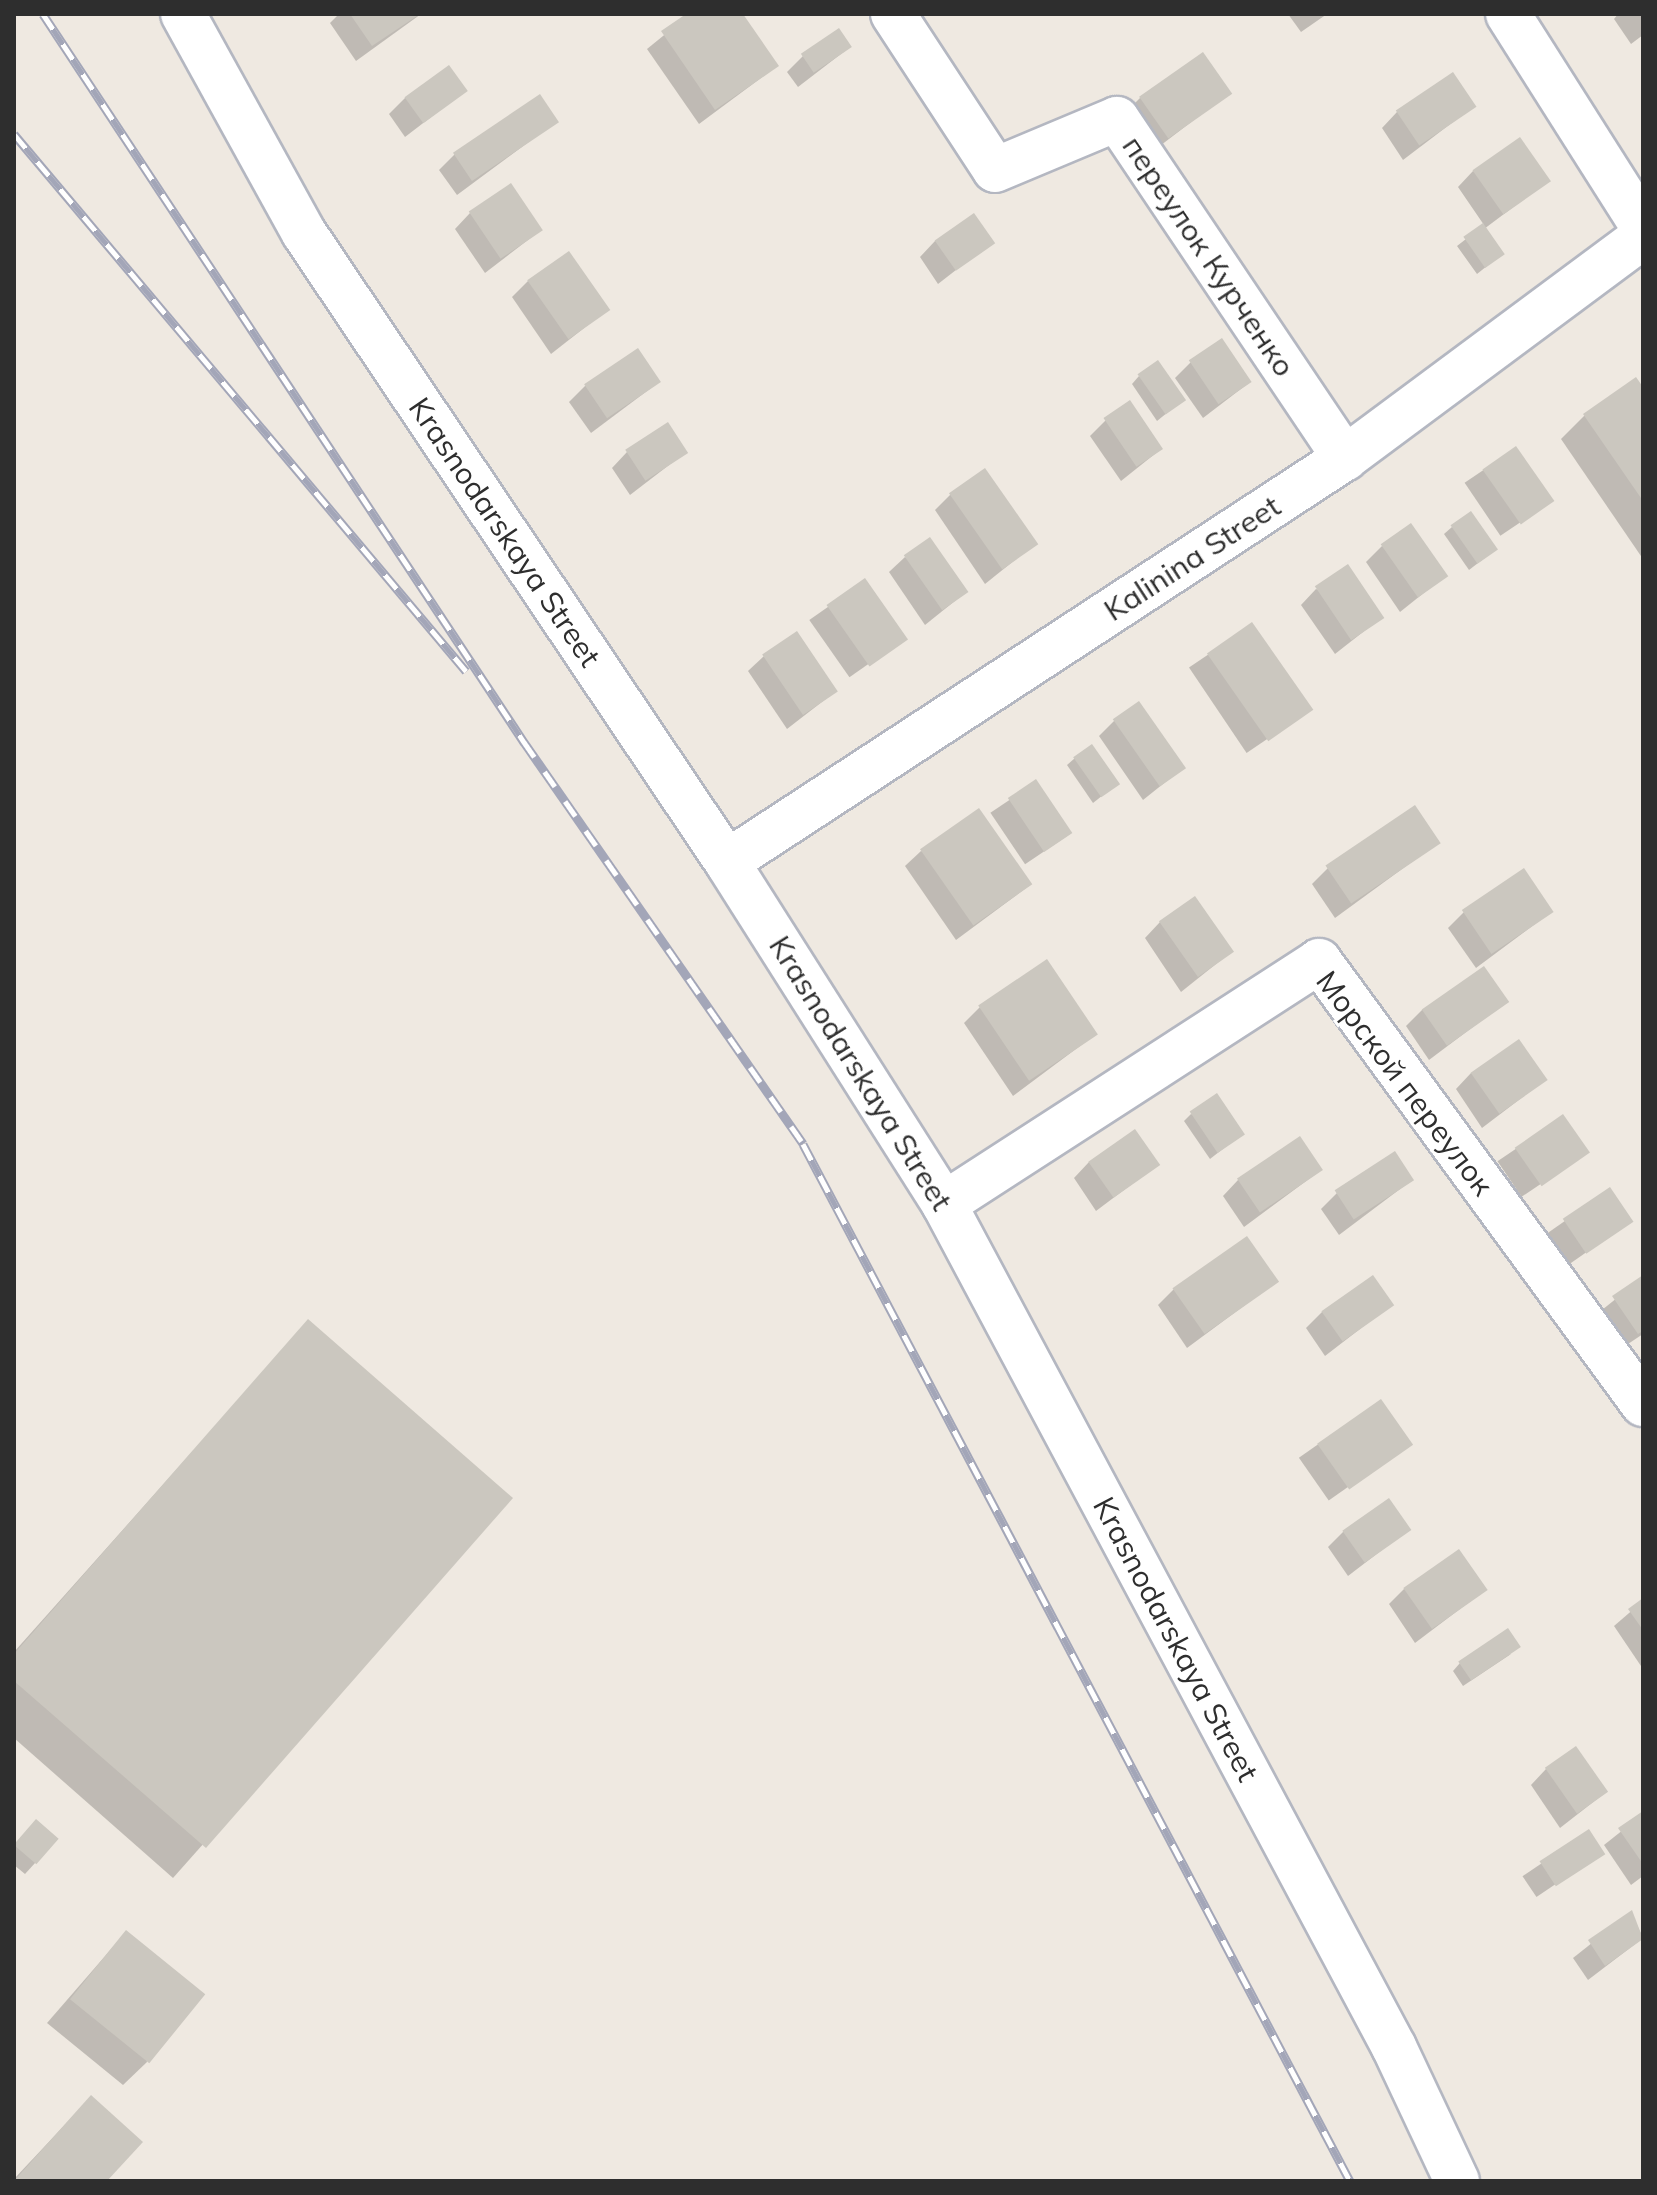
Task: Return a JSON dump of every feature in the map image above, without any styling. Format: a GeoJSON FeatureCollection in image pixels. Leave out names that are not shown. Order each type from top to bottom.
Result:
{"type":"FeatureCollection","features":[{"type":"Feature","properties":{"kind":"street","name":"Krasnodarskaya Street"},"geometry":{"type":"LineString","coordinates":[[183,14],[304,233],[727,862],[944,1204],[1394,2047],[1457,2181]]}},
{"type":"Feature","properties":{"kind":"street","name":"переулок Курченко"},"geometry":{"type":"LineString","coordinates":[[893,14],[995,170],[1117,119],[1345,458]]}},
{"type":"Feature","properties":{"kind":"street"},"geometry":{"type":"LineString","coordinates":[[1508,14],[1643,227]]}},
{"type":"Feature","properties":{"kind":"street","name":"Kalinina Street"},"geometry":{"type":"LineString","coordinates":[[727,862],[1345,458],[1643,237]]}},
{"type":"Feature","properties":{"kind":"street","name":"Морской переулок"},"geometry":{"type":"LineString","coordinates":[[944,1204],[1319,961],[1643,1404]]}},
{"type":"Feature","properties":{"kind":"building"},"geometry":{"type":"Polygon","coordinates":[[[350,14],[420,14],[372,46],[350,14]]]}},
{"type":"Feature","properties":{"kind":"building"},"geometry":{"type":"Polygon","coordinates":[[[686,14],[743,14],[779,66],[715,110],[661,31],[686,14]]]}},
{"type":"Feature","properties":{"kind":"building"},"geometry":{"type":"Polygon","coordinates":[[[839,28],[852,47],[814,73],[801,54],[839,28]]]}},
{"type":"Feature","properties":{"kind":"building"},"geometry":{"type":"Polygon","coordinates":[[[1203,52],[1232,94],[1168,139],[1139,97],[1203,52]]]}},
{"type":"Feature","properties":{"kind":"building"},"geometry":{"type":"Polygon","coordinates":[[[449,65],[468,91],[423,123],[405,97],[449,65]]]}},
{"type":"Feature","properties":{"kind":"building"},"geometry":{"type":"Polygon","coordinates":[[[1453,72],[1476,107],[1419,145],[1396,111],[1453,72]]]}},
{"type":"Feature","properties":{"kind":"building"},"geometry":{"type":"Polygon","coordinates":[[[540,94],[559,122],[472,181],[453,153],[540,94]]]}},
{"type":"Feature","properties":{"kind":"building"},"geometry":{"type":"Polygon","coordinates":[[[1520,137],[1551,181],[1503,215],[1472,170],[1520,137]]]}},
{"type":"Feature","properties":{"kind":"building"},"geometry":{"type":"Polygon","coordinates":[[[511,183],[543,230],[501,259],[469,212],[511,183]]]}},
{"type":"Feature","properties":{"kind":"building"},"geometry":{"type":"Polygon","coordinates":[[[974,213],[995,243],[956,271],[935,241],[974,213]]]}},
{"type":"Feature","properties":{"kind":"building"},"geometry":{"type":"Polygon","coordinates":[[[1483,223],[1505,254],[1485,268],[1463,237],[1483,223]]]}},
{"type":"Feature","properties":{"kind":"building"},"geometry":{"type":"Polygon","coordinates":[[[569,251],[610,310],[569,339],[527,280],[569,251]]]}},
{"type":"Feature","properties":{"kind":"building"},"geometry":{"type":"Polygon","coordinates":[[[1222,338],[1252,382],[1218,404],[1189,360],[1222,338]]]}},
{"type":"Feature","properties":{"kind":"building"},"geometry":{"type":"Polygon","coordinates":[[[638,348],[661,382],[607,418],[584,384],[638,348]]]}},
{"type":"Feature","properties":{"kind":"building"},"geometry":{"type":"Polygon","coordinates":[[[1158,360],[1186,400],[1166,414],[1138,374],[1158,360]]]}},
{"type":"Feature","properties":{"kind":"building"},"geometry":{"type":"Polygon","coordinates":[[[1636,377],[1643,387],[1643,501],[1583,414],[1636,377]]]}},
{"type":"Feature","properties":{"kind":"building"},"geometry":{"type":"Polygon","coordinates":[[[1130,400],[1163,449],[1136,467],[1103,418],[1130,400]]]}},
{"type":"Feature","properties":{"kind":"building"},"geometry":{"type":"Polygon","coordinates":[[[668,422],[688,453],[645,481],[625,450],[668,422]]]}},
{"type":"Feature","properties":{"kind":"building"},"geometry":{"type":"Polygon","coordinates":[[[1516,446],[1554,501],[1521,524],[1482,470],[1516,446]]]}},
{"type":"Feature","properties":{"kind":"building"},"geometry":{"type":"Polygon","coordinates":[[[985,468],[1038,544],[1002,569],[949,493],[985,468]]]}},
{"type":"Feature","properties":{"kind":"building"},"geometry":{"type":"Polygon","coordinates":[[[1471,511],[1498,550],[1477,564],[1451,525],[1471,511]]]}},
{"type":"Feature","properties":{"kind":"building"},"geometry":{"type":"Polygon","coordinates":[[[1411,523],[1448,576],[1418,597],[1381,544],[1411,523]]]}},
{"type":"Feature","properties":{"kind":"building"},"geometry":{"type":"Polygon","coordinates":[[[930,537],[968,592],[942,610],[904,555],[930,537]]]}},
{"type":"Feature","properties":{"kind":"building"},"geometry":{"type":"Polygon","coordinates":[[[1348,564],[1384,618],[1351,640],[1315,586],[1348,564]]]}},
{"type":"Feature","properties":{"kind":"building"},"geometry":{"type":"Polygon","coordinates":[[[865,578],[908,639],[870,666],[826,605],[865,578]]]}},
{"type":"Feature","properties":{"kind":"building"},"geometry":{"type":"Polygon","coordinates":[[[1252,622],[1313,710],[1268,741],[1207,654],[1252,622]]]}},
{"type":"Feature","properties":{"kind":"building"},"geometry":{"type":"Polygon","coordinates":[[[797,631],[838,692],[803,715],[762,654],[797,631]]]}},
{"type":"Feature","properties":{"kind":"building"},"geometry":{"type":"Polygon","coordinates":[[[1139,701],[1186,768],[1160,787],[1113,719],[1139,701]]]}},
{"type":"Feature","properties":{"kind":"building"},"geometry":{"type":"Polygon","coordinates":[[[1092,744],[1120,784],[1101,797],[1073,757],[1092,744]]]}},
{"type":"Feature","properties":{"kind":"building"},"geometry":{"type":"Polygon","coordinates":[[[1036,779],[1072,833],[1044,852],[1008,798],[1036,779]]]}},
{"type":"Feature","properties":{"kind":"building"},"geometry":{"type":"Polygon","coordinates":[[[1415,805],[1441,843],[1351,904],[1325,865],[1415,805]]]}},
{"type":"Feature","properties":{"kind":"building"},"geometry":{"type":"Polygon","coordinates":[[[979,808],[1032,884],[973,925],[920,849],[979,808]]]}},
{"type":"Feature","properties":{"kind":"building"},"geometry":{"type":"Polygon","coordinates":[[[1524,868],[1554,912],[1491,954],[1462,910],[1524,868]]]}},
{"type":"Feature","properties":{"kind":"building"},"geometry":{"type":"Polygon","coordinates":[[[1195,896],[1234,952],[1198,977],[1159,921],[1195,896]]]}},
{"type":"Feature","properties":{"kind":"building"},"geometry":{"type":"Polygon","coordinates":[[[1047,959],[1098,1034],[1029,1081],[978,1005],[1047,959]]]}},
{"type":"Feature","properties":{"kind":"building"},"geometry":{"type":"Polygon","coordinates":[[[1484,966],[1509,1002],[1447,1046],[1422,1010],[1484,966]]]}},
{"type":"Feature","properties":{"kind":"building"},"geometry":{"type":"Polygon","coordinates":[[[1519,1039],[1548,1080],[1499,1114],[1471,1073],[1519,1039]]]}},
{"type":"Feature","properties":{"kind":"building"},"geometry":{"type":"Polygon","coordinates":[[[1217,1093],[1245,1134],[1218,1153],[1190,1111],[1217,1093]]]}},
{"type":"Feature","properties":{"kind":"building"},"geometry":{"type":"Polygon","coordinates":[[[1563,1114],[1590,1153],[1542,1186],[1515,1148],[1563,1114]]]}},
{"type":"Feature","properties":{"kind":"building"},"geometry":{"type":"Polygon","coordinates":[[[1135,1129],[1160,1165],[1114,1198],[1088,1162],[1135,1129]]]}},
{"type":"Feature","properties":{"kind":"building"},"geometry":{"type":"Polygon","coordinates":[[[1300,1136],[1323,1170],[1260,1212],[1237,1178],[1300,1136]]]}},
{"type":"Feature","properties":{"kind":"building"},"geometry":{"type":"Polygon","coordinates":[[[1395,1151],[1414,1180],[1354,1220],[1335,1190],[1395,1151]]]}},
{"type":"Feature","properties":{"kind":"building"},"geometry":{"type":"Polygon","coordinates":[[[1610,1187],[1633,1222],[1586,1254],[1563,1219],[1610,1187]]]}},
{"type":"Feature","properties":{"kind":"building"},"geometry":{"type":"Polygon","coordinates":[[[1247,1236],[1279,1282],[1205,1334],[1172,1288],[1247,1236]]]}},
{"type":"Feature","properties":{"kind":"building"},"geometry":{"type":"Polygon","coordinates":[[[1373,1275],[1394,1305],[1343,1341],[1321,1311],[1373,1275]]]}},
{"type":"Feature","properties":{"kind":"building"},"geometry":{"type":"Polygon","coordinates":[[[1643,1275],[1643,1331],[1638,1334],[1612,1296],[1643,1275]]]}},
{"type":"Feature","properties":{"kind":"building"},"geometry":{"type":"Polygon","coordinates":[[[308,1319],[513,1498],[206,1848],[14,1681],[14,1654],[308,1319]]]}},
{"type":"Feature","properties":{"kind":"building"},"geometry":{"type":"Polygon","coordinates":[[[1381,1399],[1413,1445],[1349,1490],[1317,1444],[1381,1399]]]}},
{"type":"Feature","properties":{"kind":"building"},"geometry":{"type":"Polygon","coordinates":[[[1389,1498],[1411,1530],[1365,1563],[1342,1531],[1389,1498]]]}},
{"type":"Feature","properties":{"kind":"building"},"geometry":{"type":"Polygon","coordinates":[[[1459,1549],[1488,1590],[1432,1629],[1403,1588],[1459,1549]]]}},
{"type":"Feature","properties":{"kind":"building"},"geometry":{"type":"Polygon","coordinates":[[[1643,1598],[1643,1630],[1628,1609],[1643,1598]]]}},
{"type":"Feature","properties":{"kind":"building"},"geometry":{"type":"Polygon","coordinates":[[[1508,1628],[1521,1647],[1471,1681],[1458,1662],[1508,1628]]]}},
{"type":"Feature","properties":{"kind":"building"},"geometry":{"type":"Polygon","coordinates":[[[1576,1746],[1608,1792],[1577,1814],[1545,1768],[1576,1746]]]}},
{"type":"Feature","properties":{"kind":"building"},"geometry":{"type":"Polygon","coordinates":[[[1643,1811],[1643,1864],[1618,1828],[1643,1811]]]}},
{"type":"Feature","properties":{"kind":"building"},"geometry":{"type":"Polygon","coordinates":[[[36,1819],[59,1839],[36,1864],[14,1845],[36,1819]]]}},
{"type":"Feature","properties":{"kind":"building"},"geometry":{"type":"Polygon","coordinates":[[[1589,1829],[1605,1854],[1556,1886],[1540,1861],[1589,1829]]]}},
{"type":"Feature","properties":{"kind":"building"},"geometry":{"type":"Polygon","coordinates":[[[1632,1910],[1643,1939],[1605,1966],[1588,1940],[1632,1910]]]}},
{"type":"Feature","properties":{"kind":"building"},"geometry":{"type":"Polygon","coordinates":[[[126,1930],[205,1994],[149,2063],[70,1999],[126,1930]]]}},
{"type":"Feature","properties":{"kind":"building"},"geometry":{"type":"Polygon","coordinates":[[[91,2095],[143,2142],[107,2181],[14,2181],[91,2095]]]}},
{"type":"Feature","properties":{"kind":"railway"},"geometry":{"type":"LineString","coordinates":[[43,14],[524,742],[803,1144],[1350,2181]]}},
{"type":"Feature","properties":{"kind":"railway"},"geometry":{"type":"LineString","coordinates":[[14,134],[466,671]]}}]}
